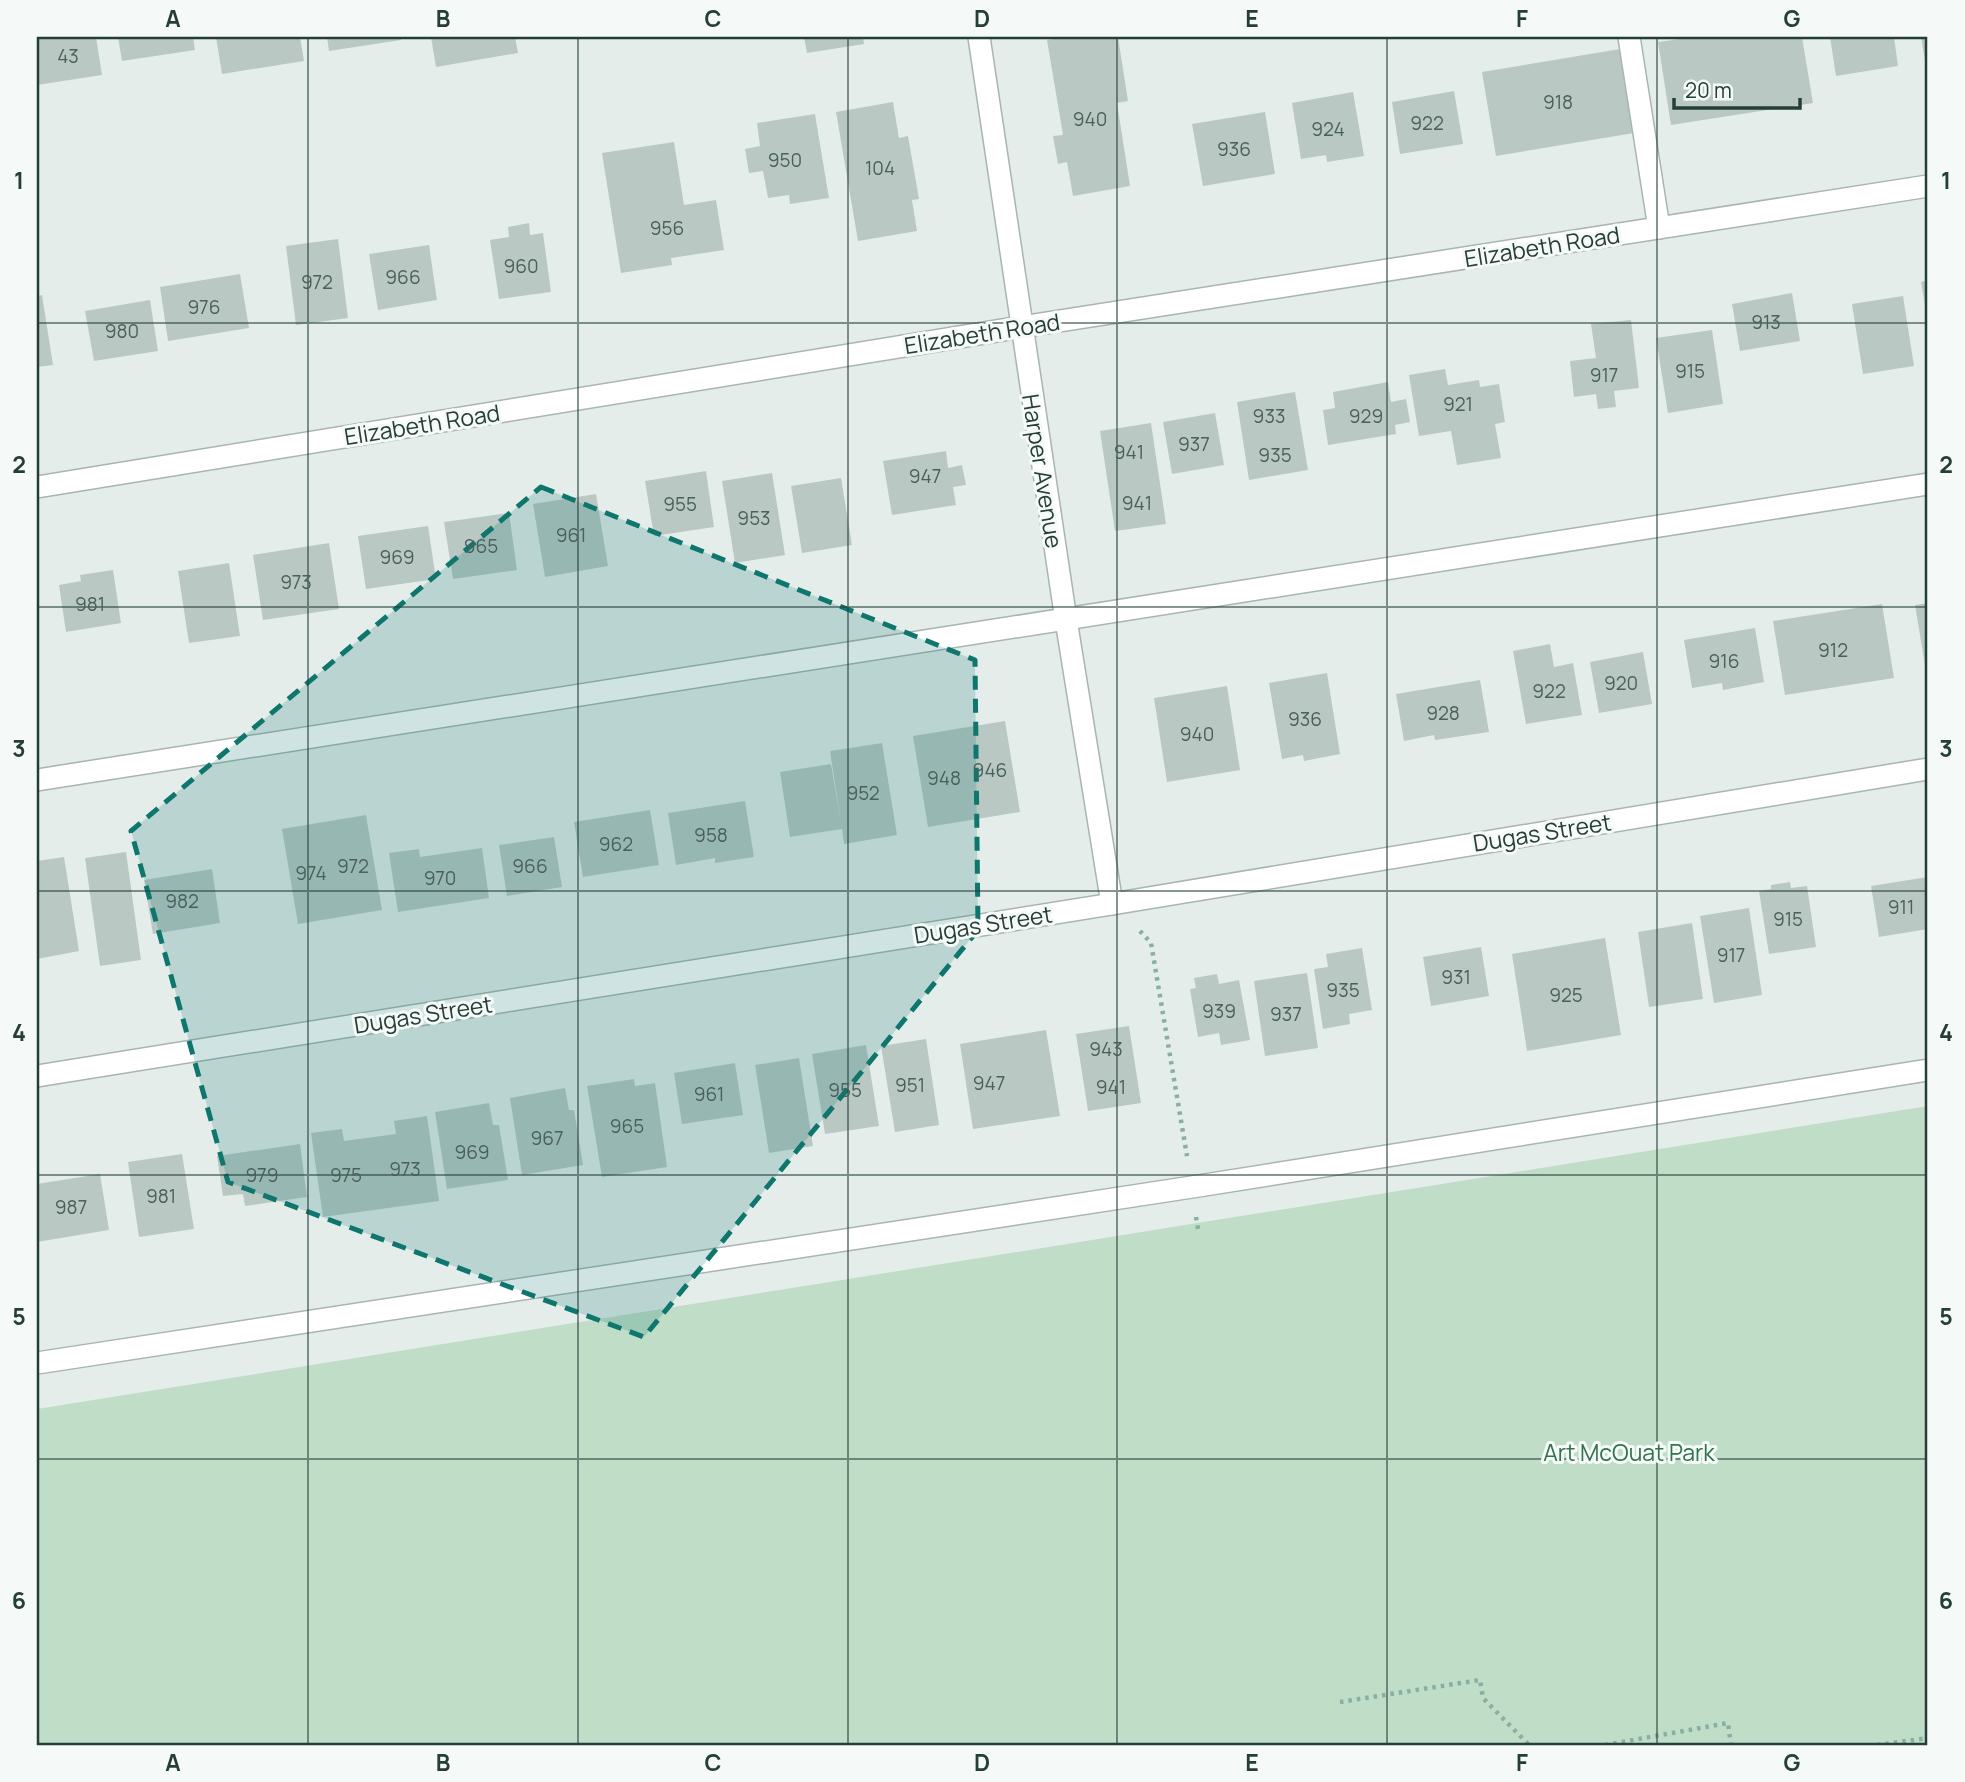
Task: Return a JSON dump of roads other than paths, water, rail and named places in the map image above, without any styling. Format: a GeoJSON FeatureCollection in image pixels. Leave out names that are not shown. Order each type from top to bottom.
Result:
{"type":"FeatureCollection","features":[{"type":"Feature","properties":{"kind":"street","name":"Harper Avenue"},"geometry":{"type":"LineString","coordinates":[[979,37],[1021,327],[1112,904]]}},
{"type":"Feature","properties":{"kind":"street"},"geometry":{"type":"LineString","coordinates":[[1629,37],[1659,228]]}},
{"type":"Feature","properties":{"kind":"street","name":"Elizabeth Road"},"geometry":{"type":"LineString","coordinates":[[37,487],[1021,327],[1928,186]]}},
{"type":"Feature","properties":{"kind":"street"},"geometry":{"type":"LineString","coordinates":[[37,780],[1928,484]]}},
{"type":"Feature","properties":{"kind":"street","name":"Dugas Street"},"geometry":{"type":"LineString","coordinates":[[37,1076],[1112,904],[1928,769]]}},
{"type":"Feature","properties":{"kind":"street"},"geometry":{"type":"LineString","coordinates":[[37,1363],[1928,1070]]}},
{"type":"Feature","properties":{"kind":"park label","name":"Art McOuat Park"},"geometry":{"type":"Point","coordinates":[1629,1452]}}]}
